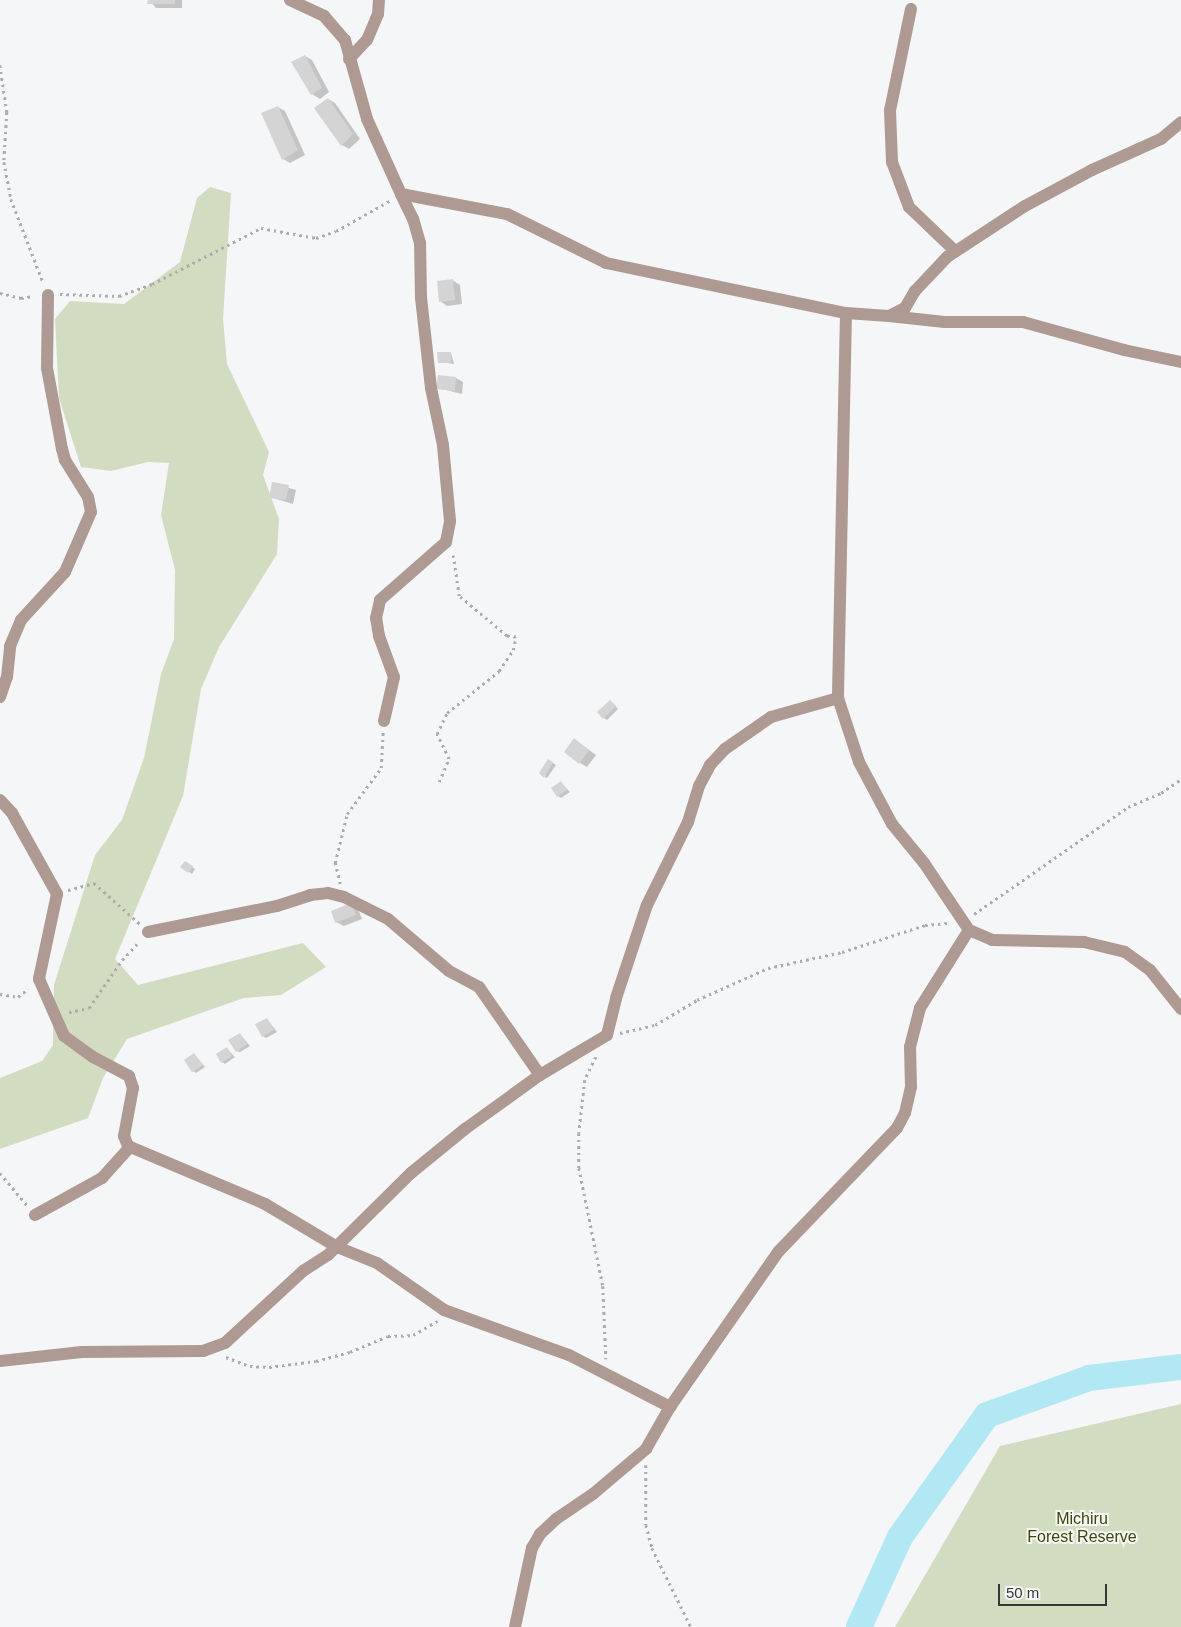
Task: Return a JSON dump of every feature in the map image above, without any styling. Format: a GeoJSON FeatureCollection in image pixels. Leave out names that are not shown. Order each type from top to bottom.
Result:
{"type":"FeatureCollection","features":[{"type":"Feature","properties":{"kind":"street"},"geometry":{"type":"LineString","coordinates":[[290,0],[324,16],[337,28],[345,40],[367,119],[413,219],[420,243],[421,298],[431,388],[443,445],[449,496],[446,542],[380,600],[376,618],[379,636],[394,677],[384,721]]}},
{"type":"Feature","properties":{"kind":"street"},"geometry":{"type":"LineString","coordinates":[[349,59],[367,40],[378,14],[379,0]]}},
{"type":"Feature","properties":{"kind":"street"},"geometry":{"type":"LineString","coordinates":[[911,9],[890,110],[892,162],[909,207],[955,251]]}},
{"type":"Feature","properties":{"kind":"street"},"geometry":{"type":"LineString","coordinates":[[888,316],[905,308],[915,290],[955,251],[1025,206],[1092,170],[1161,139],[1181,122]]}},
{"type":"Feature","properties":{"kind":"street"},"geometry":{"type":"LineString","coordinates":[[401,194],[507,214],[606,263],[846,313],[945,322],[1023,322],[1124,350],[1181,362]]}},
{"type":"Feature","properties":{"kind":"street"},"geometry":{"type":"LineString","coordinates":[[0,697],[7,677],[10,646],[21,620],[65,572],[79,547],[91,512],[88,497],[65,460],[48,377],[45,331],[48,295]]}},
{"type":"Feature","properties":{"kind":"street"},"geometry":{"type":"LineString","coordinates":[[846,313],[838,698],[859,762],[892,824],[924,863],[967,926],[992,940],[1084,942],[1125,952],[1150,970],[1181,1009]]}},
{"type":"Feature","properties":{"kind":"street"},"geometry":{"type":"LineString","coordinates":[[0,1361],[82,1352],[216,1349],[303,1271],[337,1247],[411,1173],[540,1075],[607,1035],[616,998],[647,904],[688,822],[698,786],[710,765],[725,749],[771,717],[838,698]]}},
{"type":"Feature","properties":{"kind":"street"},"geometry":{"type":"LineString","coordinates":[[0,800],[12,813],[57,894],[39,979],[68,1040],[129,1076],[133,1088],[124,1136],[130,1147],[265,1204],[337,1247],[377,1263],[451,1312],[544,1344],[670,1407]]}},
{"type":"Feature","properties":{"kind":"street"},"geometry":{"type":"LineString","coordinates":[[148,932],[277,906],[310,895],[328,893],[340,895],[388,919],[449,971],[479,987],[540,1075]]}},
{"type":"Feature","properties":{"kind":"street"},"geometry":{"type":"LineString","coordinates":[[515,1627],[532,1548],[540,1534],[556,1519],[594,1494],[646,1449],[670,1407],[779,1251],[897,1128],[905,1113],[911,1087],[910,1047],[920,1008],[967,926]]}},
{"type":"Feature","properties":{"kind":"street"},"geometry":{"type":"LineString","coordinates":[[35,1215],[102,1178],[130,1147]]}},
{"type":"Feature","properties":{"kind":"path"},"geometry":{"type":"LineString","coordinates":[[0,66],[7,112],[4,162],[11,199],[48,295]]}},
{"type":"Feature","properties":{"kind":"path"},"geometry":{"type":"LineString","coordinates":[[0,292],[20,298],[79,292],[119,296],[152,284],[261,228],[316,238],[336,231],[401,194]]}},
{"type":"Feature","properties":{"kind":"path"},"geometry":{"type":"LineString","coordinates":[[439,782],[449,759],[437,734],[447,713],[498,671],[513,650],[516,637],[507,636],[459,596],[453,569],[453,546],[446,542]]}},
{"type":"Feature","properties":{"kind":"path"},"geometry":{"type":"LineString","coordinates":[[340,895],[335,863],[347,814],[381,768],[384,721]]}},
{"type":"Feature","properties":{"kind":"path"},"geometry":{"type":"LineString","coordinates":[[607,1374],[603,1286],[580,1176],[579,1132],[585,1080],[607,1035],[655,1025],[697,1000],[768,968],[842,952],[925,925],[967,926],[1050,858],[1096,831],[1128,807],[1161,793],[1181,779]]}},
{"type":"Feature","properties":{"kind":"path"},"geometry":{"type":"LineString","coordinates":[[53,1008],[75,1013],[89,1008],[122,960],[148,932],[94,883],[90,882],[57,894]]}},
{"type":"Feature","properties":{"kind":"path"},"geometry":{"type":"LineString","coordinates":[[0,994],[21,996],[39,979]]}},
{"type":"Feature","properties":{"kind":"path"},"geometry":{"type":"LineString","coordinates":[[0,1173],[35,1215]]}},
{"type":"Feature","properties":{"kind":"path"},"geometry":{"type":"LineString","coordinates":[[216,1349],[232,1361],[250,1366],[269,1367],[316,1360],[350,1352],[388,1336],[413,1335],[451,1312]]}},
{"type":"Feature","properties":{"kind":"path"},"geometry":{"type":"LineString","coordinates":[[646,1449],[646,1525],[650,1540],[691,1627]]}},
{"type":"Feature","properties":{"kind":"green space"},"geometry":{"type":"Polygon","coordinates":[[[210,187],[231,193],[223,319],[227,364],[269,452],[263,475],[279,519],[277,554],[219,647],[201,689],[183,796],[115,959],[138,985],[303,943],[326,967],[281,995],[244,998],[127,1039],[103,1078],[88,1118],[0,1149],[0,1078],[42,1061],[53,1045],[54,985],[95,855],[122,820],[144,758],[161,674],[174,639],[175,570],[161,515],[169,463],[148,462],[111,471],[81,467],[59,398],[55,319],[70,301],[124,304],[180,262],[197,198],[210,187]]]}},
{"type":"Feature","properties":{"kind":"green space","name":"Michiru Forest Reserve"},"geometry":{"type":"Polygon","coordinates":[[[1181,1404],[1181,1627],[895,1627],[1000,1446],[1181,1404]]]}},
{"type":"Feature","properties":{"kind":"building"},"geometry":{"type":"Polygon","coordinates":[[[148,0],[175,0],[175,4],[147,4],[148,0]]]}},
{"type":"Feature","properties":{"kind":"building"},"geometry":{"type":"Polygon","coordinates":[[[305,55],[322,88],[311,95],[291,62],[305,55]]]}},
{"type":"Feature","properties":{"kind":"building"},"geometry":{"type":"Polygon","coordinates":[[[328,98],[353,134],[341,146],[314,108],[328,98]]]}},
{"type":"Feature","properties":{"kind":"building"},"geometry":{"type":"Polygon","coordinates":[[[278,106],[298,150],[282,160],[261,113],[278,106]]]}},
{"type":"Feature","properties":{"kind":"building"},"geometry":{"type":"Polygon","coordinates":[[[453,279],[455,300],[439,302],[437,281],[453,279]]]}},
{"type":"Feature","properties":{"kind":"building"},"geometry":{"type":"Polygon","coordinates":[[[437,352],[451,352],[451,363],[438,363],[437,352]]]}},
{"type":"Feature","properties":{"kind":"building"},"geometry":{"type":"Polygon","coordinates":[[[438,375],[456,377],[455,391],[436,389],[438,375]]]}},
{"type":"Feature","properties":{"kind":"building"},"geometry":{"type":"Polygon","coordinates":[[[272,482],[289,485],[286,500],[269,498],[272,482]]]}},
{"type":"Feature","properties":{"kind":"building"},"geometry":{"type":"Polygon","coordinates":[[[610,700],[616,706],[603,719],[597,712],[610,700]]]}},
{"type":"Feature","properties":{"kind":"building"},"geometry":{"type":"Polygon","coordinates":[[[574,738],[589,750],[579,764],[564,752],[574,738]]]}},
{"type":"Feature","properties":{"kind":"building"},"geometry":{"type":"Polygon","coordinates":[[[548,759],[553,762],[544,778],[539,773],[548,759]]]}},
{"type":"Feature","properties":{"kind":"building"},"geometry":{"type":"Polygon","coordinates":[[[561,781],[567,790],[557,797],[551,788],[561,781]]]}},
{"type":"Feature","properties":{"kind":"building"},"geometry":{"type":"Polygon","coordinates":[[[185,861],[193,866],[188,873],[180,867],[185,861]]]}},
{"type":"Feature","properties":{"kind":"building"},"geometry":{"type":"Polygon","coordinates":[[[351,903],[356,915],[335,923],[331,911],[351,903]]]}},
{"type":"Feature","properties":{"kind":"building"},"geometry":{"type":"Polygon","coordinates":[[[267,1018],[274,1030],[262,1037],[255,1024],[267,1018]]]}},
{"type":"Feature","properties":{"kind":"building"},"geometry":{"type":"Polygon","coordinates":[[[240,1033],[247,1044],[236,1052],[228,1040],[240,1033]]]}},
{"type":"Feature","properties":{"kind":"building"},"geometry":{"type":"Polygon","coordinates":[[[227,1047],[232,1056],[221,1063],[216,1054],[227,1047]]]}},
{"type":"Feature","properties":{"kind":"building"},"geometry":{"type":"Polygon","coordinates":[[[194,1053],[203,1065],[192,1072],[184,1060],[194,1053]]]}},
{"type":"Feature","properties":{"kind":"waterway"},"geometry":{"type":"LineString","coordinates":[[859,1627],[900,1537],[987,1415],[1089,1378],[1181,1367]]}}]}
